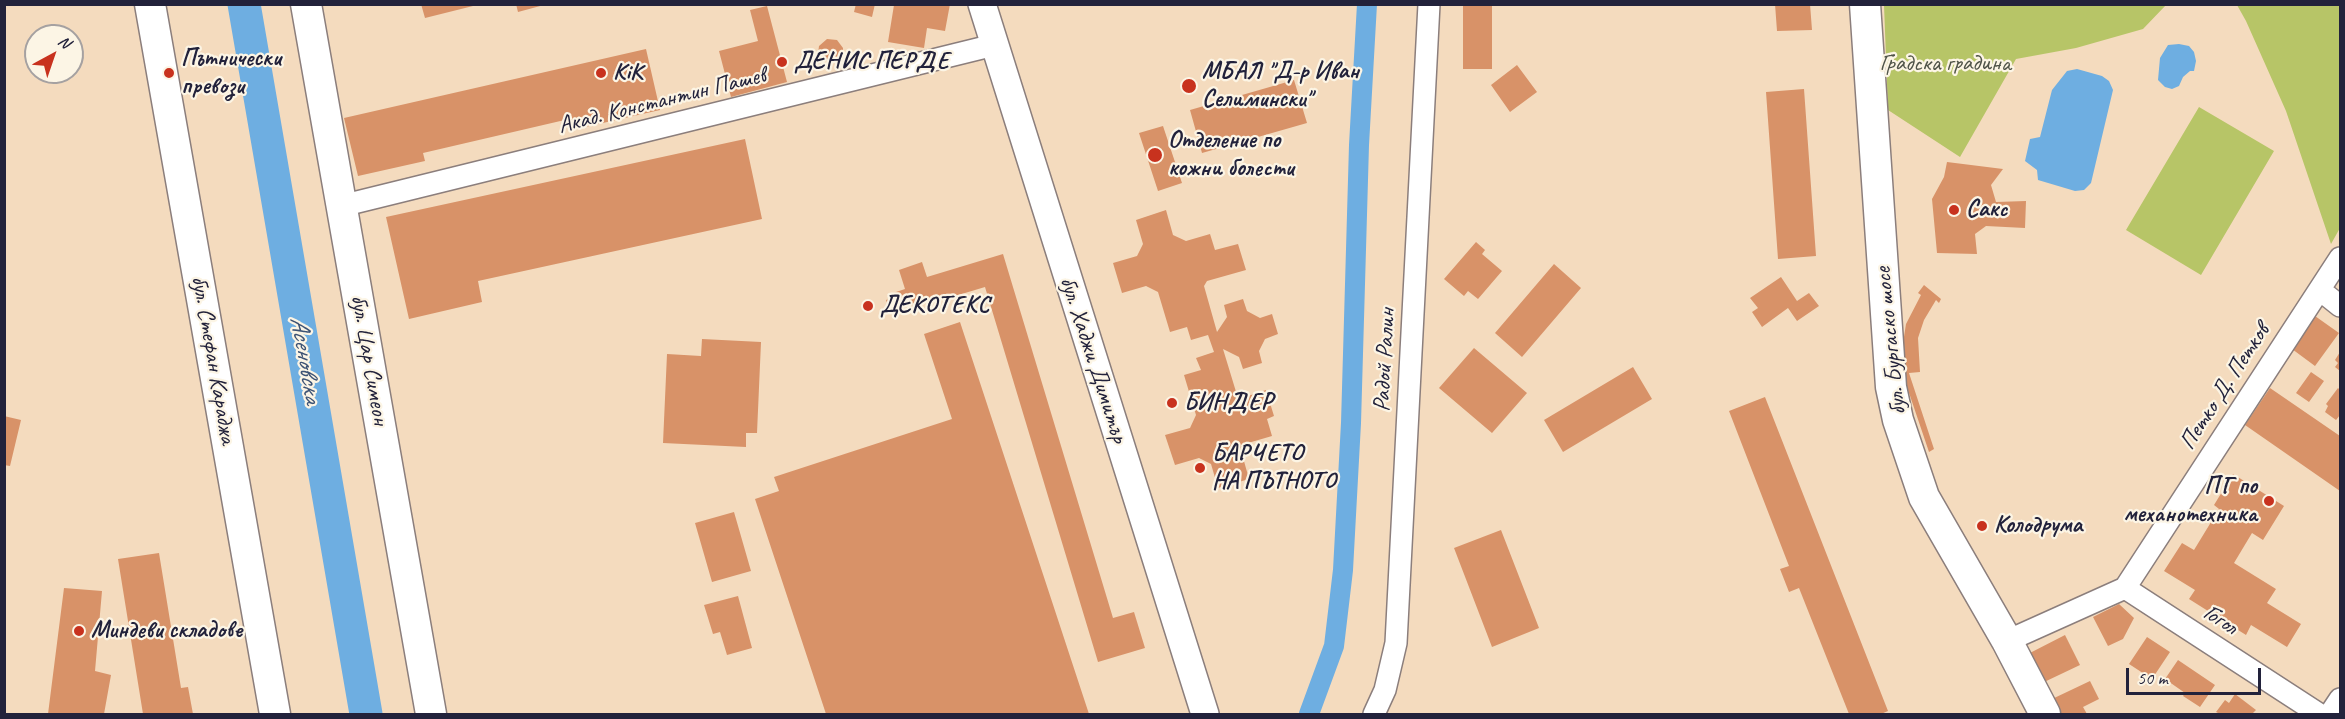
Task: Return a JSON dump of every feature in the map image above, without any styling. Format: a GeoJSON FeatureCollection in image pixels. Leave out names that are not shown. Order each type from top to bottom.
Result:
{"type":"FeatureCollection","features":[{"type":"Feature","properties":{"kind":"main road","name":"бул. Стефан Караджа"},"geometry":{"type":"LineString","coordinates":[[150,4],[276,714]]}},
{"type":"Feature","properties":{"kind":"main road","name":"бул. Цар Симеон"},"geometry":{"type":"LineString","coordinates":[[306,4],[431,714]]}},
{"type":"Feature","properties":{"kind":"main road","name":"бул. Бургаско шосе"},"geometry":{"type":"LineString","coordinates":[[1865,4],[1891,387],[1898,420],[1924,497],[2007,641],[2045,714]]}},
{"type":"Feature","properties":{"kind":"street","name":"бул. Хаджи Димитър"},"geometry":{"type":"LineString","coordinates":[[982,4],[1205,714]]}},
{"type":"Feature","properties":{"kind":"street","name":"Радой Ралин"},"geometry":{"type":"LineString","coordinates":[[1374,714],[1385,690],[1396,642],[1429,4]]}},
{"type":"Feature","properties":{"kind":"street","name":"Акад. Константин Пашев"},"geometry":{"type":"LineString","coordinates":[[341,206],[994,45]]}},
{"type":"Feature","properties":{"kind":"street","name":"Петко Д. Петков"},"geometry":{"type":"LineString","coordinates":[[2125,588],[2339,263]]}},
{"type":"Feature","properties":{"kind":"street"},"geometry":{"type":"LineString","coordinates":[[2320,290],[2340,306]]}},
{"type":"Feature","properties":{"kind":"street"},"geometry":{"type":"LineString","coordinates":[[2007,641],[2125,588]]}},
{"type":"Feature","properties":{"kind":"street","name":"Гогол"},"geometry":{"type":"LineString","coordinates":[[2125,588],[2319,714]]}},
{"type":"Feature","properties":{"kind":"street"},"geometry":{"type":"LineString","coordinates":[[2330,714],[2340,699]]}},
{"type":"Feature","properties":{"kind":"green space","name":"Градска градина"},"geometry":{"type":"Polygon","coordinates":[[[1884,4],[2166,5],[2143,29],[2076,48],[2016,59],[1960,157],[1888,110],[1884,4]]]}},
{"type":"Feature","properties":{"kind":"green space"},"geometry":{"type":"Polygon","coordinates":[[[2237,5],[2340,5],[2340,228],[2331,244],[2286,111],[2237,5]]]}},
{"type":"Feature","properties":{"kind":"green space"},"geometry":{"type":"Polygon","coordinates":[[[2199,107],[2274,151],[2201,275],[2126,230],[2199,107]]]}},
{"type":"Feature","properties":{"kind":"water"},"geometry":{"type":"Polygon","coordinates":[[[2168,45],[2189,46],[2194,52],[2196,61],[2194,71],[2190,71],[2183,77],[2179,86],[2172,89],[2165,87],[2158,80],[2160,58],[2168,45]]]}},
{"type":"Feature","properties":{"kind":"water"},"geometry":{"type":"Polygon","coordinates":[[[2077,69],[2102,76],[2109,81],[2113,90],[2091,183],[2084,190],[2075,191],[2038,180],[2037,170],[2025,161],[2030,139],[2040,137],[2052,90],[2067,71],[2077,69]]]}},
{"type":"Feature","properties":{"kind":"building"},"geometry":{"type":"Polygon","coordinates":[[[421,4],[477,4],[477,5],[425,18],[421,4]]]}},
{"type":"Feature","properties":{"kind":"building"},"geometry":{"type":"Polygon","coordinates":[[[516,4],[544,4],[544,5],[518,12],[516,4]]]}},
{"type":"Feature","properties":{"kind":"building"},"geometry":{"type":"Polygon","coordinates":[[[856,4],[875,4],[872,17],[854,12],[856,4]]]}},
{"type":"Feature","properties":{"kind":"building"},"geometry":{"type":"Polygon","coordinates":[[[950,4],[945,31],[927,28],[924,48],[888,42],[894,5],[950,4]]]}},
{"type":"Feature","properties":{"kind":"building"},"geometry":{"type":"Polygon","coordinates":[[[1463,4],[1492,4],[1492,69],[1463,69],[1463,4]]]}},
{"type":"Feature","properties":{"kind":"building"},"geometry":{"type":"Polygon","coordinates":[[[1775,4],[1810,4],[1812,30],[1777,31],[1775,4]]]}},
{"type":"Feature","properties":{"kind":"building"},"geometry":{"type":"Polygon","coordinates":[[[767,6],[787,82],[731,97],[719,51],[758,41],[750,10],[767,6]]]}},
{"type":"Feature","properties":{"kind":"building"},"geometry":{"type":"Polygon","coordinates":[[[827,39],[837,40],[843,48],[843,53],[830,61],[818,54],[819,46],[827,39]]]}},
{"type":"Feature","properties":{"kind":"building"},"geometry":{"type":"Polygon","coordinates":[[[646,49],[660,110],[572,130],[569,119],[423,153],[425,161],[358,176],[344,118],[646,49]]]}},
{"type":"Feature","properties":{"kind":"building"},"geometry":{"type":"Polygon","coordinates":[[[1517,65],[1537,92],[1510,112],[1491,85],[1517,65]]]}},
{"type":"Feature","properties":{"kind":"building"},"geometry":{"type":"Polygon","coordinates":[[[1294,80],[1307,123],[1202,153],[1190,110],[1294,80]]]}},
{"type":"Feature","properties":{"kind":"building"},"geometry":{"type":"Polygon","coordinates":[[[1804,89],[1816,256],[1778,259],[1766,92],[1804,89]]]}},
{"type":"Feature","properties":{"kind":"building"},"geometry":{"type":"Polygon","coordinates":[[[1163,126],[1182,183],[1158,191],[1139,133],[1163,126]]]}},
{"type":"Feature","properties":{"kind":"building"},"geometry":{"type":"Polygon","coordinates":[[[745,139],[762,219],[478,281],[482,302],[409,319],[386,217],[745,139]]]}},
{"type":"Feature","properties":{"kind":"building"},"geometry":{"type":"Polygon","coordinates":[[[1947,162],[2003,169],[1991,185],[1996,202],[2026,201],[2025,228],[1986,226],[1975,234],[1977,254],[1937,253],[1932,199],[1944,177],[1947,162]]]}},
{"type":"Feature","properties":{"kind":"building"},"geometry":{"type":"Polygon","coordinates":[[[1166,210],[1173,235],[1186,241],[1210,234],[1215,250],[1238,244],[1246,270],[1207,281],[1204,286],[1217,332],[1227,317],[1224,305],[1243,299],[1247,311],[1260,318],[1272,314],[1278,334],[1265,339],[1259,351],[1262,363],[1243,369],[1239,357],[1223,349],[1237,395],[1242,398],[1266,390],[1274,416],[1267,419],[1272,436],[1248,443],[1242,454],[1249,479],[1218,488],[1211,464],[1199,458],[1175,465],[1165,435],[1190,428],[1196,415],[1184,375],[1201,370],[1196,358],[1214,352],[1208,335],[1191,340],[1187,327],[1170,332],[1158,292],[1146,286],[1122,293],[1113,263],[1137,256],[1143,244],[1136,220],[1166,210]]]}},
{"type":"Feature","properties":{"kind":"building"},"geometry":{"type":"Polygon","coordinates":[[[1476,242],[1485,250],[1482,254],[1502,271],[1478,299],[1468,291],[1464,296],[1444,279],[1476,242]]]}},
{"type":"Feature","properties":{"kind":"building"},"geometry":{"type":"Polygon","coordinates":[[[1003,254],[1113,618],[1134,612],[1145,648],[1098,662],[985,287],[930,303],[929,298],[890,311],[886,300],[894,297],[893,293],[905,289],[899,270],[922,262],[927,277],[1003,254]]]}},
{"type":"Feature","properties":{"kind":"building"},"geometry":{"type":"Polygon","coordinates":[[[1554,264],[1581,288],[1522,357],[1495,333],[1554,264]]]}},
{"type":"Feature","properties":{"kind":"building"},"geometry":{"type":"Polygon","coordinates":[[[1781,277],[1797,301],[1809,293],[1819,306],[1797,321],[1788,308],[1762,327],[1752,312],[1758,308],[1750,298],[1781,277]]]}},
{"type":"Feature","properties":{"kind":"building"},"geometry":{"type":"Polygon","coordinates":[[[1924,285],[1941,299],[1939,303],[1936,300],[1924,320],[1918,338],[1920,372],[1909,373],[1934,449],[1929,452],[1905,381],[1903,343],[1906,324],[1921,295],[1918,293],[1924,285]]]}},
{"type":"Feature","properties":{"kind":"building"},"geometry":{"type":"Polygon","coordinates":[[[2315,316],[2339,333],[2315,366],[2292,349],[2315,316]]]}},
{"type":"Feature","properties":{"kind":"building"},"geometry":{"type":"Polygon","coordinates":[[[960,322],[1089,714],[826,714],[755,499],[779,491],[774,477],[952,419],[924,334],[960,322]]]}},
{"type":"Feature","properties":{"kind":"building"},"geometry":{"type":"Polygon","coordinates":[[[702,339],[761,342],[757,433],[746,433],[746,447],[663,443],[667,354],[701,356],[702,339]]]}},
{"type":"Feature","properties":{"kind":"building"},"geometry":{"type":"Polygon","coordinates":[[[1474,348],[1527,393],[1492,433],[1439,388],[1474,348]]]}},
{"type":"Feature","properties":{"kind":"building"},"geometry":{"type":"Polygon","coordinates":[[[2340,352],[2340,371],[2335,367],[2338,363],[2335,360],[2340,352]]]}},
{"type":"Feature","properties":{"kind":"building"},"geometry":{"type":"Polygon","coordinates":[[[1633,367],[1652,399],[1563,452],[1544,420],[1633,367]]]}},
{"type":"Feature","properties":{"kind":"building"},"geometry":{"type":"Polygon","coordinates":[[[2311,372],[2324,381],[2309,402],[2296,393],[2311,372]]]}},
{"type":"Feature","properties":{"kind":"building"},"geometry":{"type":"Polygon","coordinates":[[[2270,388],[2340,436],[2340,491],[2245,425],[2270,388]]]}},
{"type":"Feature","properties":{"kind":"building"},"geometry":{"type":"Polygon","coordinates":[[[2338,388],[2340,390],[2340,415],[2336,420],[2325,412],[2328,406],[2326,404],[2338,388]]]}},
{"type":"Feature","properties":{"kind":"building"},"geometry":{"type":"Polygon","coordinates":[[[1765,397],[1888,711],[1881,714],[1849,714],[1799,588],[1789,592],[1780,569],[1789,566],[1729,411],[1765,397]]]}},
{"type":"Feature","properties":{"kind":"building"},"geometry":{"type":"Polygon","coordinates":[[[4,416],[21,420],[10,466],[4,465],[4,416]]]}},
{"type":"Feature","properties":{"kind":"building"},"geometry":{"type":"Polygon","coordinates":[[[2233,474],[2284,506],[2263,540],[2252,533],[2234,563],[2276,589],[2267,603],[2301,624],[2287,647],[2251,625],[2246,635],[2189,599],[2195,590],[2164,571],[2182,543],[2194,550],[2219,509],[2214,505],[2233,474]]]}},
{"type":"Feature","properties":{"kind":"building"},"geometry":{"type":"Polygon","coordinates":[[[734,512],[751,571],[712,582],[695,523],[734,512]]]}},
{"type":"Feature","properties":{"kind":"building"},"geometry":{"type":"Polygon","coordinates":[[[1501,530],[1539,628],[1492,647],[1454,548],[1501,530]]]}},
{"type":"Feature","properties":{"kind":"building"},"geometry":{"type":"Polygon","coordinates":[[[159,553],[181,688],[188,687],[193,714],[143,714],[118,559],[159,553]]]}},
{"type":"Feature","properties":{"kind":"building","name":"Миндеви складове"},"geometry":{"type":"Polygon","coordinates":[[[64,588],[102,591],[95,671],[111,675],[104,714],[48,714],[64,588]]]}},
{"type":"Feature","properties":{"kind":"building"},"geometry":{"type":"Polygon","coordinates":[[[738,596],[752,648],[727,655],[720,632],[713,634],[704,605],[738,596]]]}},
{"type":"Feature","properties":{"kind":"building"},"geometry":{"type":"Polygon","coordinates":[[[2119,604],[2134,618],[2123,639],[2108,646],[2093,617],[2119,604]]]}},
{"type":"Feature","properties":{"kind":"building"},"geometry":{"type":"Polygon","coordinates":[[[2065,635],[2080,665],[2040,684],[2026,655],[2065,635]]]}},
{"type":"Feature","properties":{"kind":"building"},"geometry":{"type":"Polygon","coordinates":[[[2147,637],[2170,652],[2152,679],[2129,664],[2147,637]]]}},
{"type":"Feature","properties":{"kind":"building"},"geometry":{"type":"Polygon","coordinates":[[[2178,660],[2215,685],[2200,707],[2183,696],[2185,693],[2165,679],[2178,660]]]}},
{"type":"Feature","properties":{"kind":"building"},"geometry":{"type":"Polygon","coordinates":[[[2090,681],[2099,699],[2083,707],[2087,714],[2059,714],[2050,700],[2090,681]]]}},
{"type":"Feature","properties":{"kind":"building"},"geometry":{"type":"Polygon","coordinates":[[[2235,694],[2256,710],[2252,714],[2216,712],[2225,700],[2229,703],[2235,694]]]}},
{"type":"Feature","properties":{"kind":"waterway","name":"Асеновска"},"geometry":{"type":"LineString","coordinates":[[244,4],[366,714]]}},
{"type":"Feature","properties":{"kind":"waterway"},"geometry":{"type":"LineString","coordinates":[[1309,714],[1334,646],[1343,570],[1351,423],[1359,145],[1367,4]]}},
{"type":"Feature","properties":{"kind":"place","name":"ДЕНИС ПЕРДЕ"},"geometry":{"type":"Point","coordinates":[782,62]}},
{"type":"Feature","properties":{"kind":"place","name":"Пътнически превози"},"geometry":{"type":"Point","coordinates":[169,73]}},
{"type":"Feature","properties":{"kind":"place","name":"KiK"},"geometry":{"type":"Point","coordinates":[601,73]}},
{"type":"Feature","properties":{"kind":"place","name":"МБАЛ \"Д-р Иван Селимински\""},"geometry":{"type":"Point","coordinates":[1189,86]}},
{"type":"Feature","properties":{"kind":"place","name":"Отделение по кожни болести"},"geometry":{"type":"Point","coordinates":[1155,155]}},
{"type":"Feature","properties":{"kind":"place","name":"Сакс"},"geometry":{"type":"Point","coordinates":[1954,210]}},
{"type":"Feature","properties":{"kind":"place","name":"ДЕКОТЕКС"},"geometry":{"type":"Point","coordinates":[868,306]}},
{"type":"Feature","properties":{"kind":"place","name":"БИНДЕР"},"geometry":{"type":"Point","coordinates":[1172,403]}},
{"type":"Feature","properties":{"kind":"place","name":"БАРЧЕТО НА ПЪТНОТО"},"geometry":{"type":"Point","coordinates":[1200,468]}},
{"type":"Feature","properties":{"kind":"place","name":"ПГ по механотехника"},"geometry":{"type":"Point","coordinates":[2269,501]}},
{"type":"Feature","properties":{"kind":"place","name":"Колодрума"},"geometry":{"type":"Point","coordinates":[1982,526]}},
{"type":"Feature","properties":{"kind":"place","name":"Миндеви складове"},"geometry":{"type":"Point","coordinates":[79,631]}}]}
